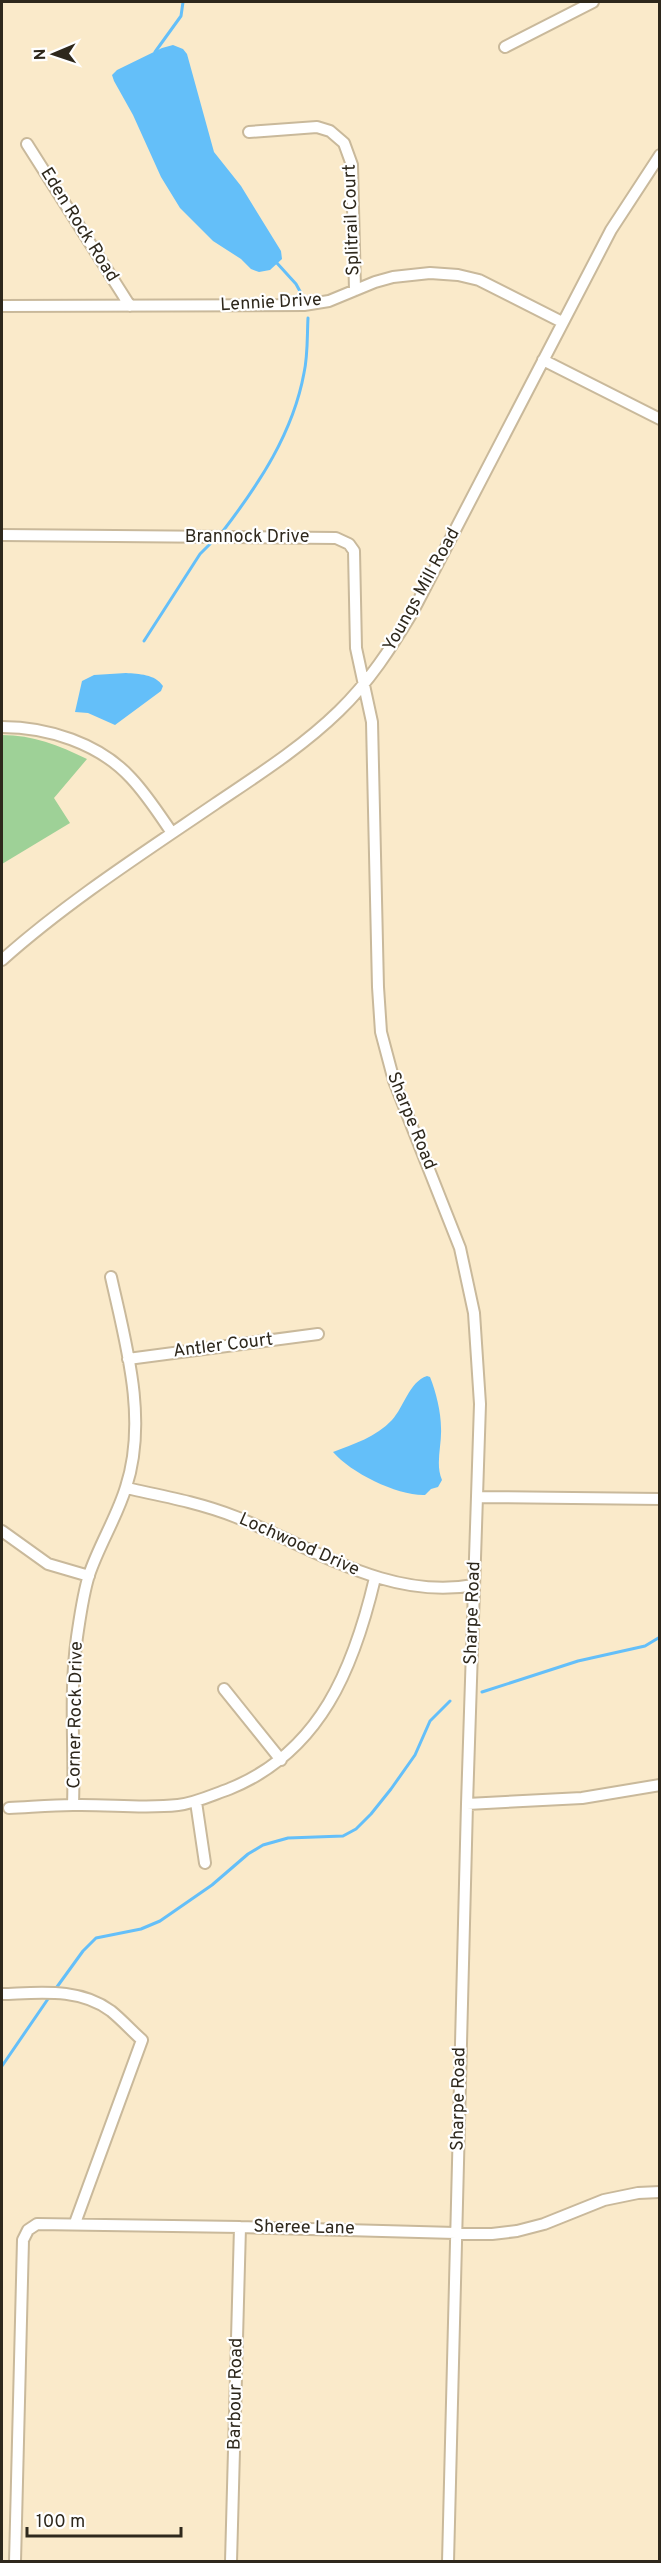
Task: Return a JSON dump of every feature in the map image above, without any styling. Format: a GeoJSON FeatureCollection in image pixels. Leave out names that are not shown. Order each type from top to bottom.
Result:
{"type":"FeatureCollection","features":[{"type":"Feature","properties":{"kind":"street"},"geometry":{"type":"LineString","coordinates":[[505,46],[593,2]]}},
{"type":"Feature","properties":{"kind":"street","name":"Splitrail Court"},"geometry":{"type":"LineString","coordinates":[[249,132],[317,127],[330,131],[344,143],[352,165],[355,290]]}},
{"type":"Feature","properties":{"kind":"street","name":"Eden Rock Road"},"geometry":{"type":"LineString","coordinates":[[27,144],[130,306]]}},
{"type":"Feature","properties":{"kind":"street","name":"Youngs Mill Road"},"geometry":{"type":"LineString","coordinates":[[2,960],[49,921],[172,833],[281,760],[340,711],[365,682],[387,654],[412,613],[610,230],[660,155]]}},
{"type":"Feature","properties":{"kind":"street","name":"Lennie Drive"},"geometry":{"type":"LineString","coordinates":[[2,306],[304,305],[329,301],[393,277],[430,273],[458,275],[479,280],[562,322]]}},
{"type":"Feature","properties":{"kind":"street"},"geometry":{"type":"LineString","coordinates":[[543,360],[660,418]]}},
{"type":"Feature","properties":{"kind":"street","name":"Brannock Drive"},"geometry":{"type":"LineString","coordinates":[[2,535],[342,539],[354,551],[356,648],[365,682]]}},
{"type":"Feature","properties":{"kind":"street","name":"Sharpe Road"},"geometry":{"type":"LineString","coordinates":[[365,682],[372,722],[381,1032],[393,1081],[445,1205],[469,1280],[478,1347],[480,1404],[467,1804],[448,2562]]}},
{"type":"Feature","properties":{"kind":"street"},"geometry":{"type":"LineString","coordinates":[[2,727],[25,727],[51,732],[107,758],[130,777],[172,833]]}},
{"type":"Feature","properties":{"kind":"street","name":"Corner Rock Drive"},"geometry":{"type":"LineString","coordinates":[[73,1805],[74,1664],[89,1576],[126,1488],[134,1450],[135,1412],[128,1359],[111,1277]]}},
{"type":"Feature","properties":{"kind":"street","name":"Antler Court"},"geometry":{"type":"LineString","coordinates":[[128,1359],[318,1334]]}},
{"type":"Feature","properties":{"kind":"street","name":"Lochwood Drive"},"geometry":{"type":"LineString","coordinates":[[126,1488],[215,1509],[292,1540],[375,1578],[426,1588],[452,1589],[474,1586]]}},
{"type":"Feature","properties":{"kind":"street"},"geometry":{"type":"LineString","coordinates":[[477,1497],[660,1499]]}},
{"type":"Feature","properties":{"kind":"street"},"geometry":{"type":"LineString","coordinates":[[2,1531],[48,1564],[89,1576]]}},
{"type":"Feature","properties":{"kind":"street"},"geometry":{"type":"LineString","coordinates":[[9,1808],[73,1805],[152,1806],[196,1802],[244,1783],[280,1760],[302,1741],[335,1695],[353,1654],[375,1578]]}},
{"type":"Feature","properties":{"kind":"street"},"geometry":{"type":"LineString","coordinates":[[224,1689],[280,1760]]}},
{"type":"Feature","properties":{"kind":"street"},"geometry":{"type":"LineString","coordinates":[[467,1804],[582,1798],[660,1785]]}},
{"type":"Feature","properties":{"kind":"street"},"geometry":{"type":"LineString","coordinates":[[196,1802],[205,1863]]}},
{"type":"Feature","properties":{"kind":"street"},"geometry":{"type":"LineString","coordinates":[[2,1994],[57,1992],[76,1995],[110,2010],[142,2040],[75,2223]]}},
{"type":"Feature","properties":{"kind":"street","name":"Sheree Lane"},"geometry":{"type":"LineString","coordinates":[[15,2562],[23,2240],[28,2230],[42,2223],[75,2223],[492,2234],[544,2224],[604,2200],[638,2193],[660,2192]]}},
{"type":"Feature","properties":{"kind":"street","name":"Barbour Road"},"geometry":{"type":"LineString","coordinates":[[231,2562],[240,2227]]}},
{"type":"Feature","properties":{"kind":"green space"},"geometry":{"type":"Polygon","coordinates":[[[2,735],[45,742],[87,759],[54,798],[70,823],[2,864],[2,735]]]}},
{"type":"Feature","properties":{"kind":"water"},"geometry":{"type":"Polygon","coordinates":[[[173,45],[183,49],[187,54],[214,152],[241,186],[281,251],[282,259],[270,270],[259,272],[251,269],[241,259],[213,241],[180,208],[161,177],[133,115],[114,81],[112,75],[117,70],[173,45]]]}},
{"type":"Feature","properties":{"kind":"water"},"geometry":{"type":"Polygon","coordinates":[[[126,673],[146,675],[156,679],[163,686],[161,691],[115,725],[88,713],[75,712],[82,681],[94,675],[126,673]]]}},
{"type":"Feature","properties":{"kind":"water"},"geometry":{"type":"Polygon","coordinates":[[[427,1376],[430,1377],[434,1389],[441,1422],[439,1461],[442,1480],[438,1487],[431,1489],[425,1495],[402,1492],[363,1475],[333,1452],[364,1439],[386,1426],[416,1384],[427,1376]]]}},
{"type":"Feature","properties":{"kind":"waterway"},"geometry":{"type":"LineString","coordinates":[[156,54],[155,52],[181,16],[183,2]]}},
{"type":"Feature","properties":{"kind":"waterway"},"geometry":{"type":"LineString","coordinates":[[276,262],[296,284],[302,295]]}},
{"type":"Feature","properties":{"kind":"waterway"},"geometry":{"type":"LineString","coordinates":[[223,531],[262,476],[292,416],[305,366],[308,318]]}},
{"type":"Feature","properties":{"kind":"waterway"},"geometry":{"type":"LineString","coordinates":[[144,641],[200,554],[210,544]]}},
{"type":"Feature","properties":{"kind":"waterway"},"geometry":{"type":"LineString","coordinates":[[482,1692],[578,1661],[645,1646],[660,1637]]}},
{"type":"Feature","properties":{"kind":"waterway"},"geometry":{"type":"LineString","coordinates":[[54,1991],[83,1951],[96,1938],[141,1929],[160,1921],[212,1885],[248,1854],[263,1845],[288,1838],[343,1836],[356,1829],[391,1789],[415,1755],[430,1721],[450,1701]]}},
{"type":"Feature","properties":{"kind":"waterway"},"geometry":{"type":"LineString","coordinates":[[2,2066],[50,1996]]}}]}
